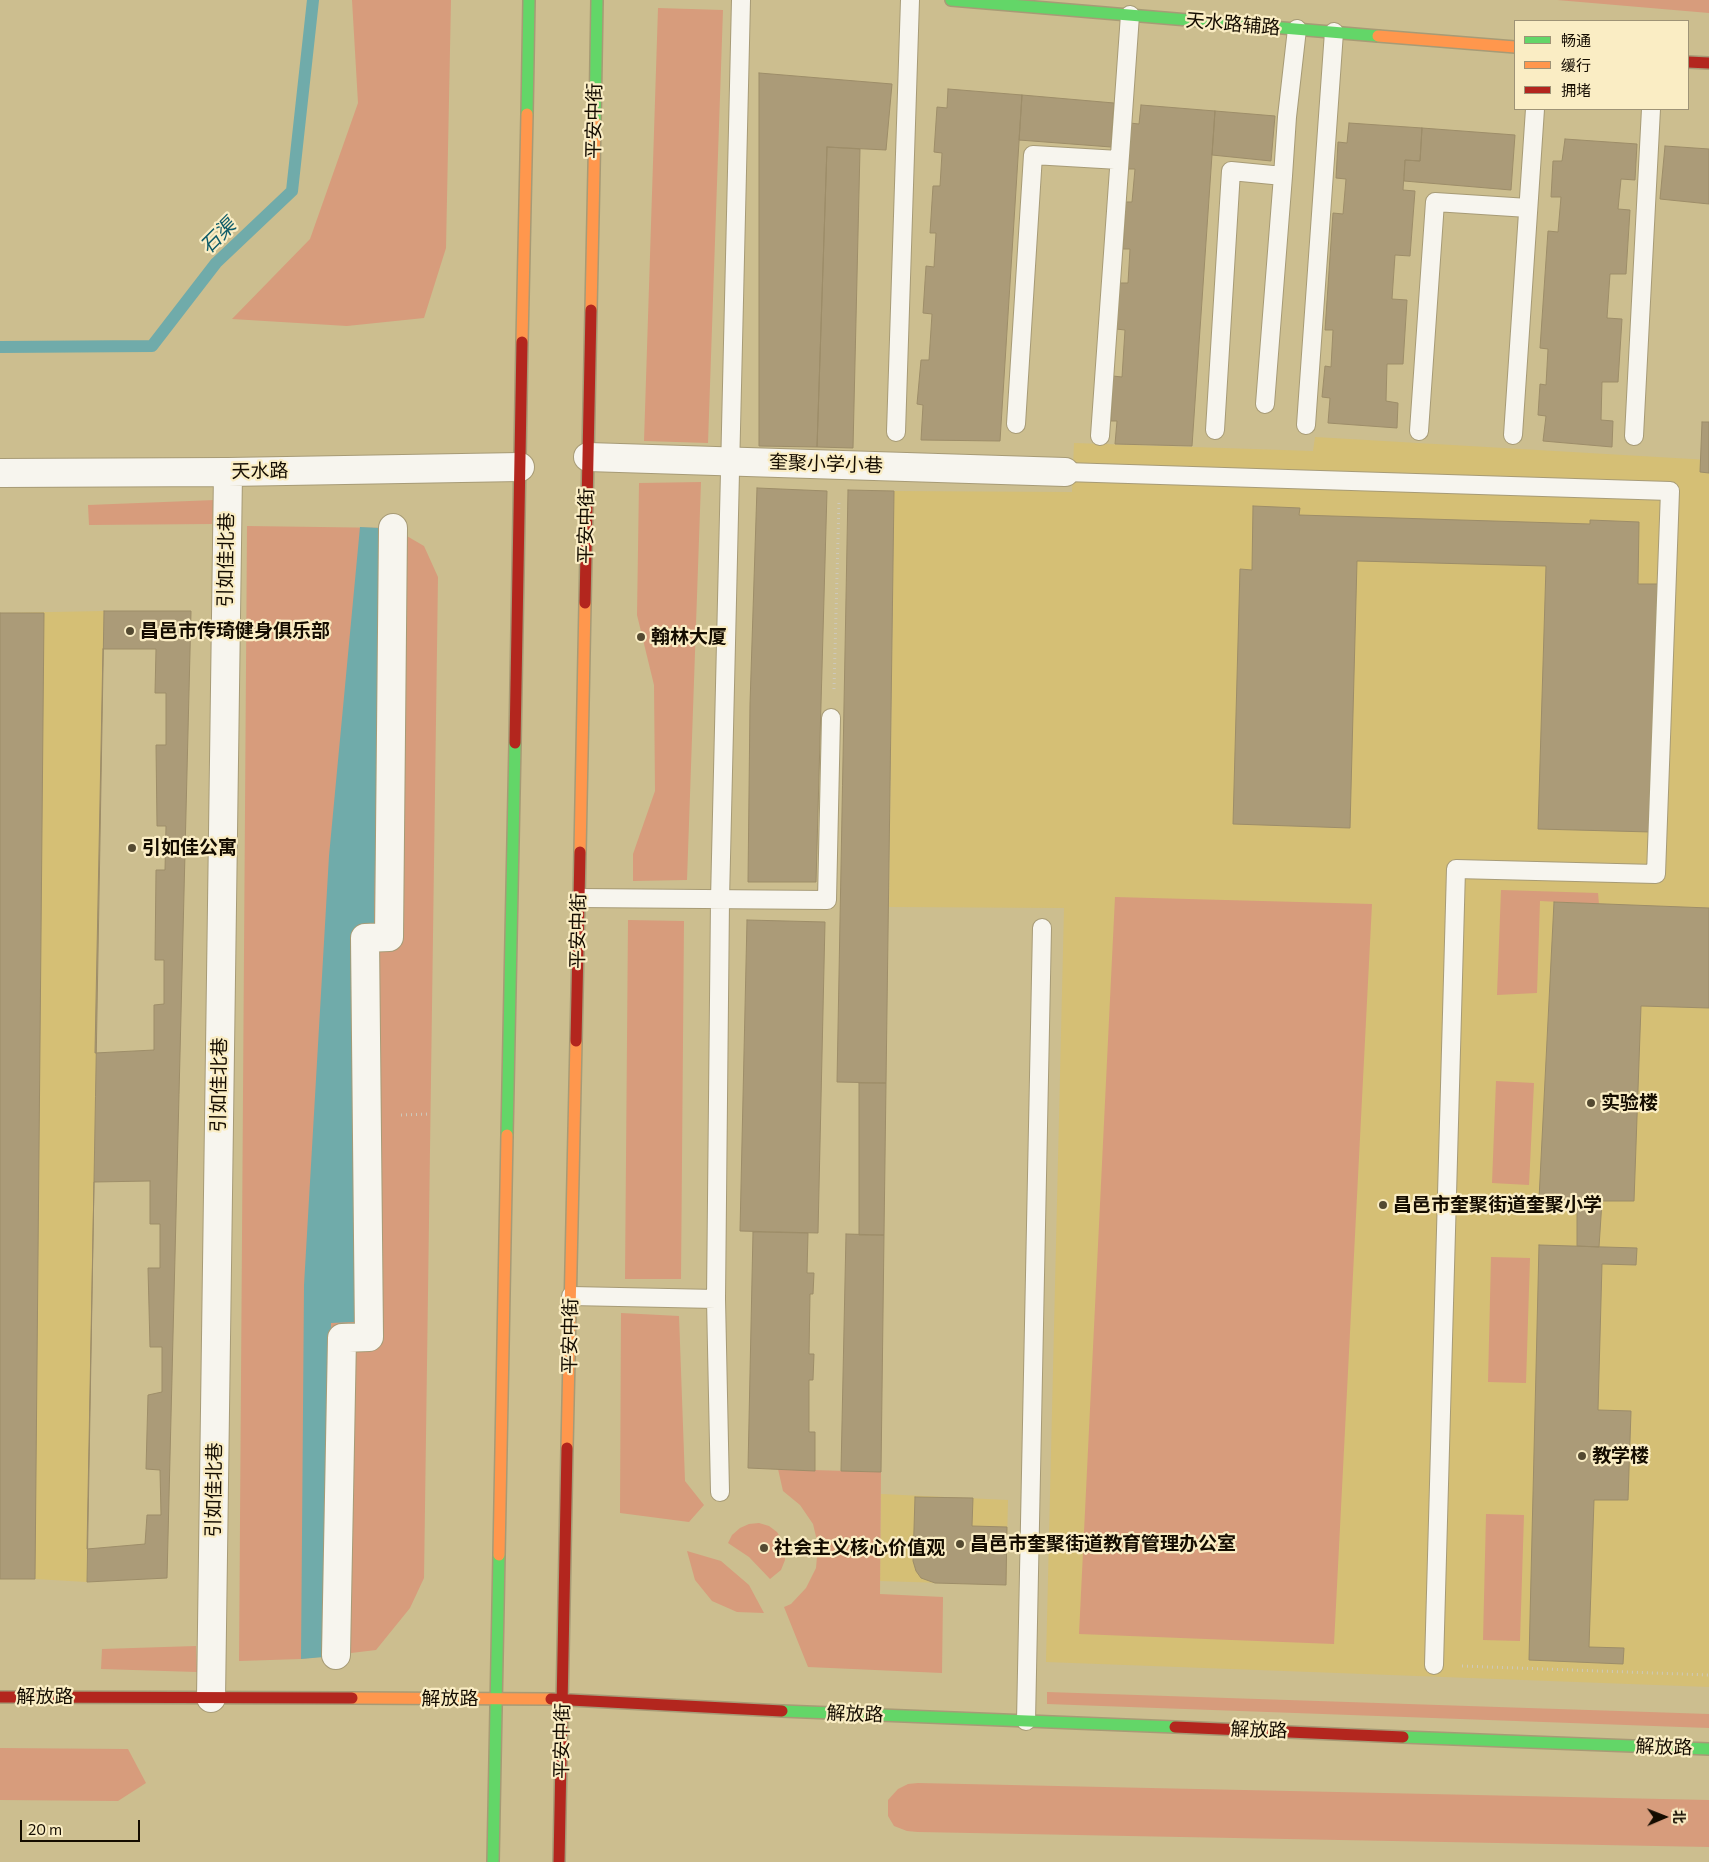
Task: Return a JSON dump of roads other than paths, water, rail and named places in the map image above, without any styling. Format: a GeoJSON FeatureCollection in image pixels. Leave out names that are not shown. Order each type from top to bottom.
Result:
{"type":"FeatureCollection","features":[{"type":"Feature","properties":{"kind":"main road"},"geometry":{"type":"LineString","coordinates":[[493,1862],[529,0]]}},
{"type":"Feature","properties":{"kind":"main road","name":"平安中街"},"geometry":{"type":"LineString","coordinates":[[560,1862],[597,0]]}},
{"type":"Feature","properties":{"kind":"main road","name":"天水路辅路"},"geometry":{"type":"LineString","coordinates":[[951,0],[1514,47]]}},
{"type":"Feature","properties":{"kind":"main road"},"geometry":{"type":"LineString","coordinates":[[1689,62],[1709,64]]}},
{"type":"Feature","properties":{"kind":"main road","name":"解放路"},"geometry":{"type":"LineString","coordinates":[[0,1697],[563,1699],[819,1713],[1709,1749]]}},
{"type":"Feature","properties":{"kind":"street","name":"奎聚小学小巷"},"geometry":{"type":"LineString","coordinates":[[588,457],[1065,472]]}},
{"type":"Feature","properties":{"kind":"street","name":"天水路"},"geometry":{"type":"LineString","coordinates":[[0,473],[228,472],[520,467]]}},
{"type":"Feature","properties":{"kind":"street","name":"引如佳北巷"},"geometry":{"type":"LineString","coordinates":[[211,1698],[228,472]]}},
{"type":"Feature","properties":{"kind":"street"},"geometry":{"type":"LineString","coordinates":[[336,1655],[342,1338],[369,1337],[365,938],[389,938],[394,528]]}},
{"type":"Feature","properties":{"kind":"lane"},"geometry":{"type":"LineString","coordinates":[[720,1492],[716,1298],[720,900],[741,0]]}},
{"type":"Feature","properties":{"kind":"lane"},"geometry":{"type":"LineString","coordinates":[[896,432],[910,0]]}},
{"type":"Feature","properties":{"kind":"lane"},"geometry":{"type":"LineString","coordinates":[[1100,436],[1130,15]]}},
{"type":"Feature","properties":{"kind":"lane"},"geometry":{"type":"LineString","coordinates":[[1265,404],[1297,29]]}},
{"type":"Feature","properties":{"kind":"lane"},"geometry":{"type":"LineString","coordinates":[[1306,425],[1334,32]]}},
{"type":"Feature","properties":{"kind":"lane"},"geometry":{"type":"LineString","coordinates":[[1513,434],[1535,110]]}},
{"type":"Feature","properties":{"kind":"lane"},"geometry":{"type":"LineString","coordinates":[[1634,436],[1651,110]]}},
{"type":"Feature","properties":{"kind":"lane"},"geometry":{"type":"LineString","coordinates":[[1016,424],[1033,155],[1119,160]]}},
{"type":"Feature","properties":{"kind":"lane"},"geometry":{"type":"LineString","coordinates":[[1215,430],[1231,170],[1283,176]]}},
{"type":"Feature","properties":{"kind":"lane"},"geometry":{"type":"LineString","coordinates":[[1420,431],[1436,202],[1528,208]]}},
{"type":"Feature","properties":{"kind":"lane"},"geometry":{"type":"LineString","coordinates":[[1065,472],[1670,491],[1656,874],[1456,869],[1434,1665]]}},
{"type":"Feature","properties":{"kind":"lane"},"geometry":{"type":"LineString","coordinates":[[579,898],[827,900],[831,718]]}},
{"type":"Feature","properties":{"kind":"lane"},"geometry":{"type":"LineString","coordinates":[[1026,1721],[1042,928]]}},
{"type":"Feature","properties":{"kind":"lane"},"geometry":{"type":"LineString","coordinates":[[570,1296],[716,1298]]}},
{"type":"Feature","properties":{"kind":"water"},"geometry":{"type":"Polygon","coordinates":[[[360,527],[380,528],[374,925],[356,928],[355,1322],[331,1323],[324,1657],[301,1659],[304,1285],[329,856],[360,527]]]}},
{"type":"Feature","properties":{"kind":"waterway","name":"石渠"},"geometry":{"type":"LineString","coordinates":[[0,347],[152,346],[216,263],[292,191],[313,0]]}},
{"type":"Feature","properties":{"kind":"place","name":"昌邑市传琦健身俱乐部"},"geometry":{"type":"Point","coordinates":[130,631]}},
{"type":"Feature","properties":{"kind":"place","name":"翰林大厦"},"geometry":{"type":"Point","coordinates":[641,637]}},
{"type":"Feature","properties":{"kind":"place","name":"引如佳公寓"},"geometry":{"type":"Point","coordinates":[132,848]}},
{"type":"Feature","properties":{"kind":"place","name":"实验楼"},"geometry":{"type":"Point","coordinates":[1591,1103]}},
{"type":"Feature","properties":{"kind":"place","name":"昌邑市奎聚街道奎聚小学"},"geometry":{"type":"Point","coordinates":[1383,1205]}},
{"type":"Feature","properties":{"kind":"place","name":"教学楼"},"geometry":{"type":"Point","coordinates":[1582,1456]}},
{"type":"Feature","properties":{"kind":"place","name":"昌邑市奎聚街道教育管理办公室"},"geometry":{"type":"Point","coordinates":[960,1544]}},
{"type":"Feature","properties":{"kind":"place","name":"社会主义核心价值观"},"geometry":{"type":"Point","coordinates":[764,1548]}}]}
